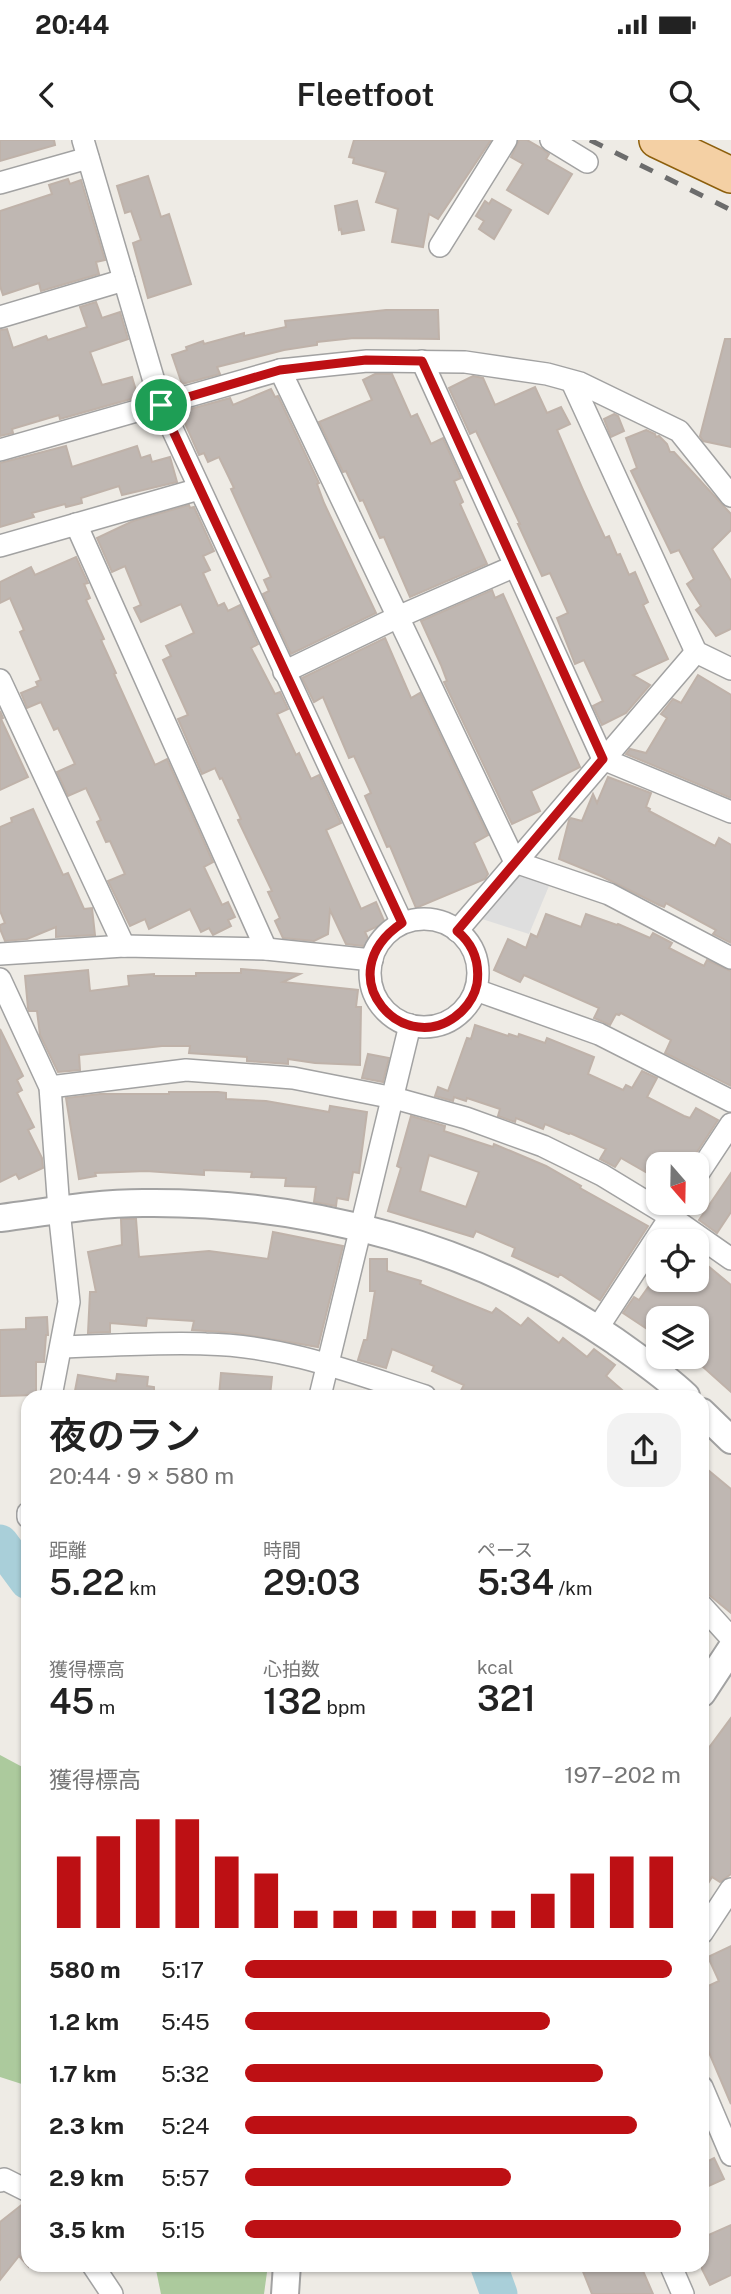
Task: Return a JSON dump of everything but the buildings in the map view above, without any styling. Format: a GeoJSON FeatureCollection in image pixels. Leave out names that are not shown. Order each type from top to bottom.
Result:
{"type":"FeatureCollection","features":[{"type":"Feature","properties":{"kind":"main road"},"geometry":{"type":"LineString","coordinates":[[657,140],[731,175]]}},
{"type":"Feature","properties":{"kind":"street"},"geometry":{"type":"LineString","coordinates":[[440,246],[506,140]]}},
{"type":"Feature","properties":{"kind":"street"},"geometry":{"type":"LineString","coordinates":[[551,140],[587,162]]}},
{"type":"Feature","properties":{"kind":"street"},"geometry":{"type":"LineString","coordinates":[[0,183],[85,149],[161,405],[402,923]]}},
{"type":"Feature","properties":{"kind":"street"},"geometry":{"type":"LineString","coordinates":[[0,317],[124,281]]}},
{"type":"Feature","properties":{"kind":"street"},"geometry":{"type":"LineString","coordinates":[[0,450],[280,370],[366,360],[465,362],[547,374],[580,383],[678,431],[731,496]]}},
{"type":"Feature","properties":{"kind":"street"},"geometry":{"type":"LineString","coordinates":[[422,361],[603,759],[731,812]]}},
{"type":"Feature","properties":{"kind":"street"},"geometry":{"type":"LineString","coordinates":[[280,370],[515,862],[609,894],[731,958]]}},
{"type":"Feature","properties":{"kind":"street"},"geometry":{"type":"LineString","coordinates":[[572,382],[696,652],[731,669]]}},
{"type":"Feature","properties":{"kind":"street"},"geometry":{"type":"LineString","coordinates":[[0,545],[199,489]]}},
{"type":"Feature","properties":{"kind":"street"},"geometry":{"type":"LineString","coordinates":[[76,524],[266,949]]}},
{"type":"Feature","properties":{"kind":"street"},"geometry":{"type":"LineString","coordinates":[[284,672],[398,617],[515,566]]}},
{"type":"Feature","properties":{"kind":"street"},"geometry":{"type":"LineString","coordinates":[[457,931],[696,652]]}},
{"type":"Feature","properties":{"kind":"street"},"geometry":{"type":"LineString","coordinates":[[0,680],[124,946]]}},
{"type":"Feature","properties":{"kind":"street"},"geometry":{"type":"LineString","coordinates":[[419,919],[437,920],[467,939],[475,954],[479,972],[476,990],[468,1005],[455,1018],[439,1026],[421,1028],[403,1024],[388,1014],[376,1000],[370,983],[376,948],[387,933],[402,923],[419,919]]}},
{"type":"Feature","properties":{"kind":"street"},"geometry":{"type":"LineString","coordinates":[[0,954],[124,946],[266,949],[372,960]]}},
{"type":"Feature","properties":{"kind":"street"},"geometry":{"type":"LineString","coordinates":[[0,979],[50,1087],[69,1302],[52,1390]]}},
{"type":"Feature","properties":{"kind":"street"},"geometry":{"type":"LineString","coordinates":[[476,990],[599,1034],[731,1101]]}},
{"type":"Feature","properties":{"kind":"street"},"geometry":{"type":"LineString","coordinates":[[321,1390],[411,1025]]}},
{"type":"Feature","properties":{"kind":"street"},"geometry":{"type":"LineString","coordinates":[[50,1087],[186,1070],[293,1078],[394,1098],[466,1118],[542,1146],[646,1196]]}},
{"type":"Feature","properties":{"kind":"street"},"geometry":{"type":"LineString","coordinates":[[709,1157],[731,1124]]}},
{"type":"Feature","properties":{"kind":"street"},"geometry":{"type":"LineString","coordinates":[[0,1218],[141,1202],[222,1205],[292,1213],[363,1228],[428,1247],[522,1285],[597,1329],[664,1375],[680,1390]]}},
{"type":"Feature","properties":{"kind":"street"},"geometry":{"type":"LineString","coordinates":[[597,1329],[673,1215]]}},
{"type":"Feature","properties":{"kind":"street"},"geometry":{"type":"LineString","coordinates":[[682,1215],[731,1259]]}},
{"type":"Feature","properties":{"kind":"street"},"geometry":{"type":"LineString","coordinates":[[61,1347],[208,1343],[273,1352],[327,1364],[407,1390]]}},
{"type":"Feature","properties":{"kind":"street"},"geometry":{"type":"LineString","coordinates":[[709,1419],[731,1440]]}},
{"type":"Feature","properties":{"kind":"street"},"geometry":{"type":"LineString","coordinates":[[709,1613],[731,1637]]}},
{"type":"Feature","properties":{"kind":"street"},"geometry":{"type":"LineString","coordinates":[[709,1682],[731,1649]]}},
{"type":"Feature","properties":{"kind":"street"},"geometry":{"type":"LineString","coordinates":[[709,1922],[731,1889]]}},
{"type":"Feature","properties":{"kind":"street"},"geometry":{"type":"LineString","coordinates":[[709,2103],[731,2155]]}},
{"type":"Feature","properties":{"kind":"street"},"geometry":{"type":"LineString","coordinates":[[0,2181],[4,2179],[21,2188]]}},
{"type":"Feature","properties":{"kind":"street"},"geometry":{"type":"LineString","coordinates":[[97,2272],[112,2294]]}},
{"type":"Feature","properties":{"kind":"street"},"geometry":{"type":"LineString","coordinates":[[285,2294],[286,2272]]}},
{"type":"Feature","properties":{"kind":"street"},"geometry":{"type":"LineString","coordinates":[[673,2272],[683,2294]]}},
{"type":"Feature","properties":{"kind":"green space"},"geometry":{"type":"Polygon","coordinates":[[[0,1755],[21,1766],[21,2084],[0,2077],[0,1755]]]}},
{"type":"Feature","properties":{"kind":"green space"},"geometry":{"type":"Polygon","coordinates":[[[157,2272],[267,2272],[264,2294],[161,2294],[157,2272]]]}},
{"type":"Feature","properties":{"kind":"shaded area"},"geometry":{"type":"Polygon","coordinates":[[[519,874],[549,886],[529,934],[479,918],[519,874]]]}},
{"type":"Feature","properties":{"kind":"waterway"},"geometry":{"type":"LineString","coordinates":[[0,1543],[21,1572]]}},
{"type":"Feature","properties":{"kind":"waterway"},"geometry":{"type":"LineString","coordinates":[[491,2272],[499,2294]]}},
{"type":"Feature","properties":{"kind":"railway"},"geometry":{"type":"LineString","coordinates":[[590,140],[731,210]]}},
{"type":"Feature","properties":{"kind":"route"},"geometry":{"type":"LineString","coordinates":[[366,360],[422,361],[603,759],[457,931],[467,939],[475,954],[479,972],[476,990],[468,1005],[455,1018],[439,1026],[421,1028],[403,1024],[388,1014],[376,1000],[370,983],[370,965],[376,948],[387,933],[402,923],[161,405],[280,370],[366,360]]}}]}
